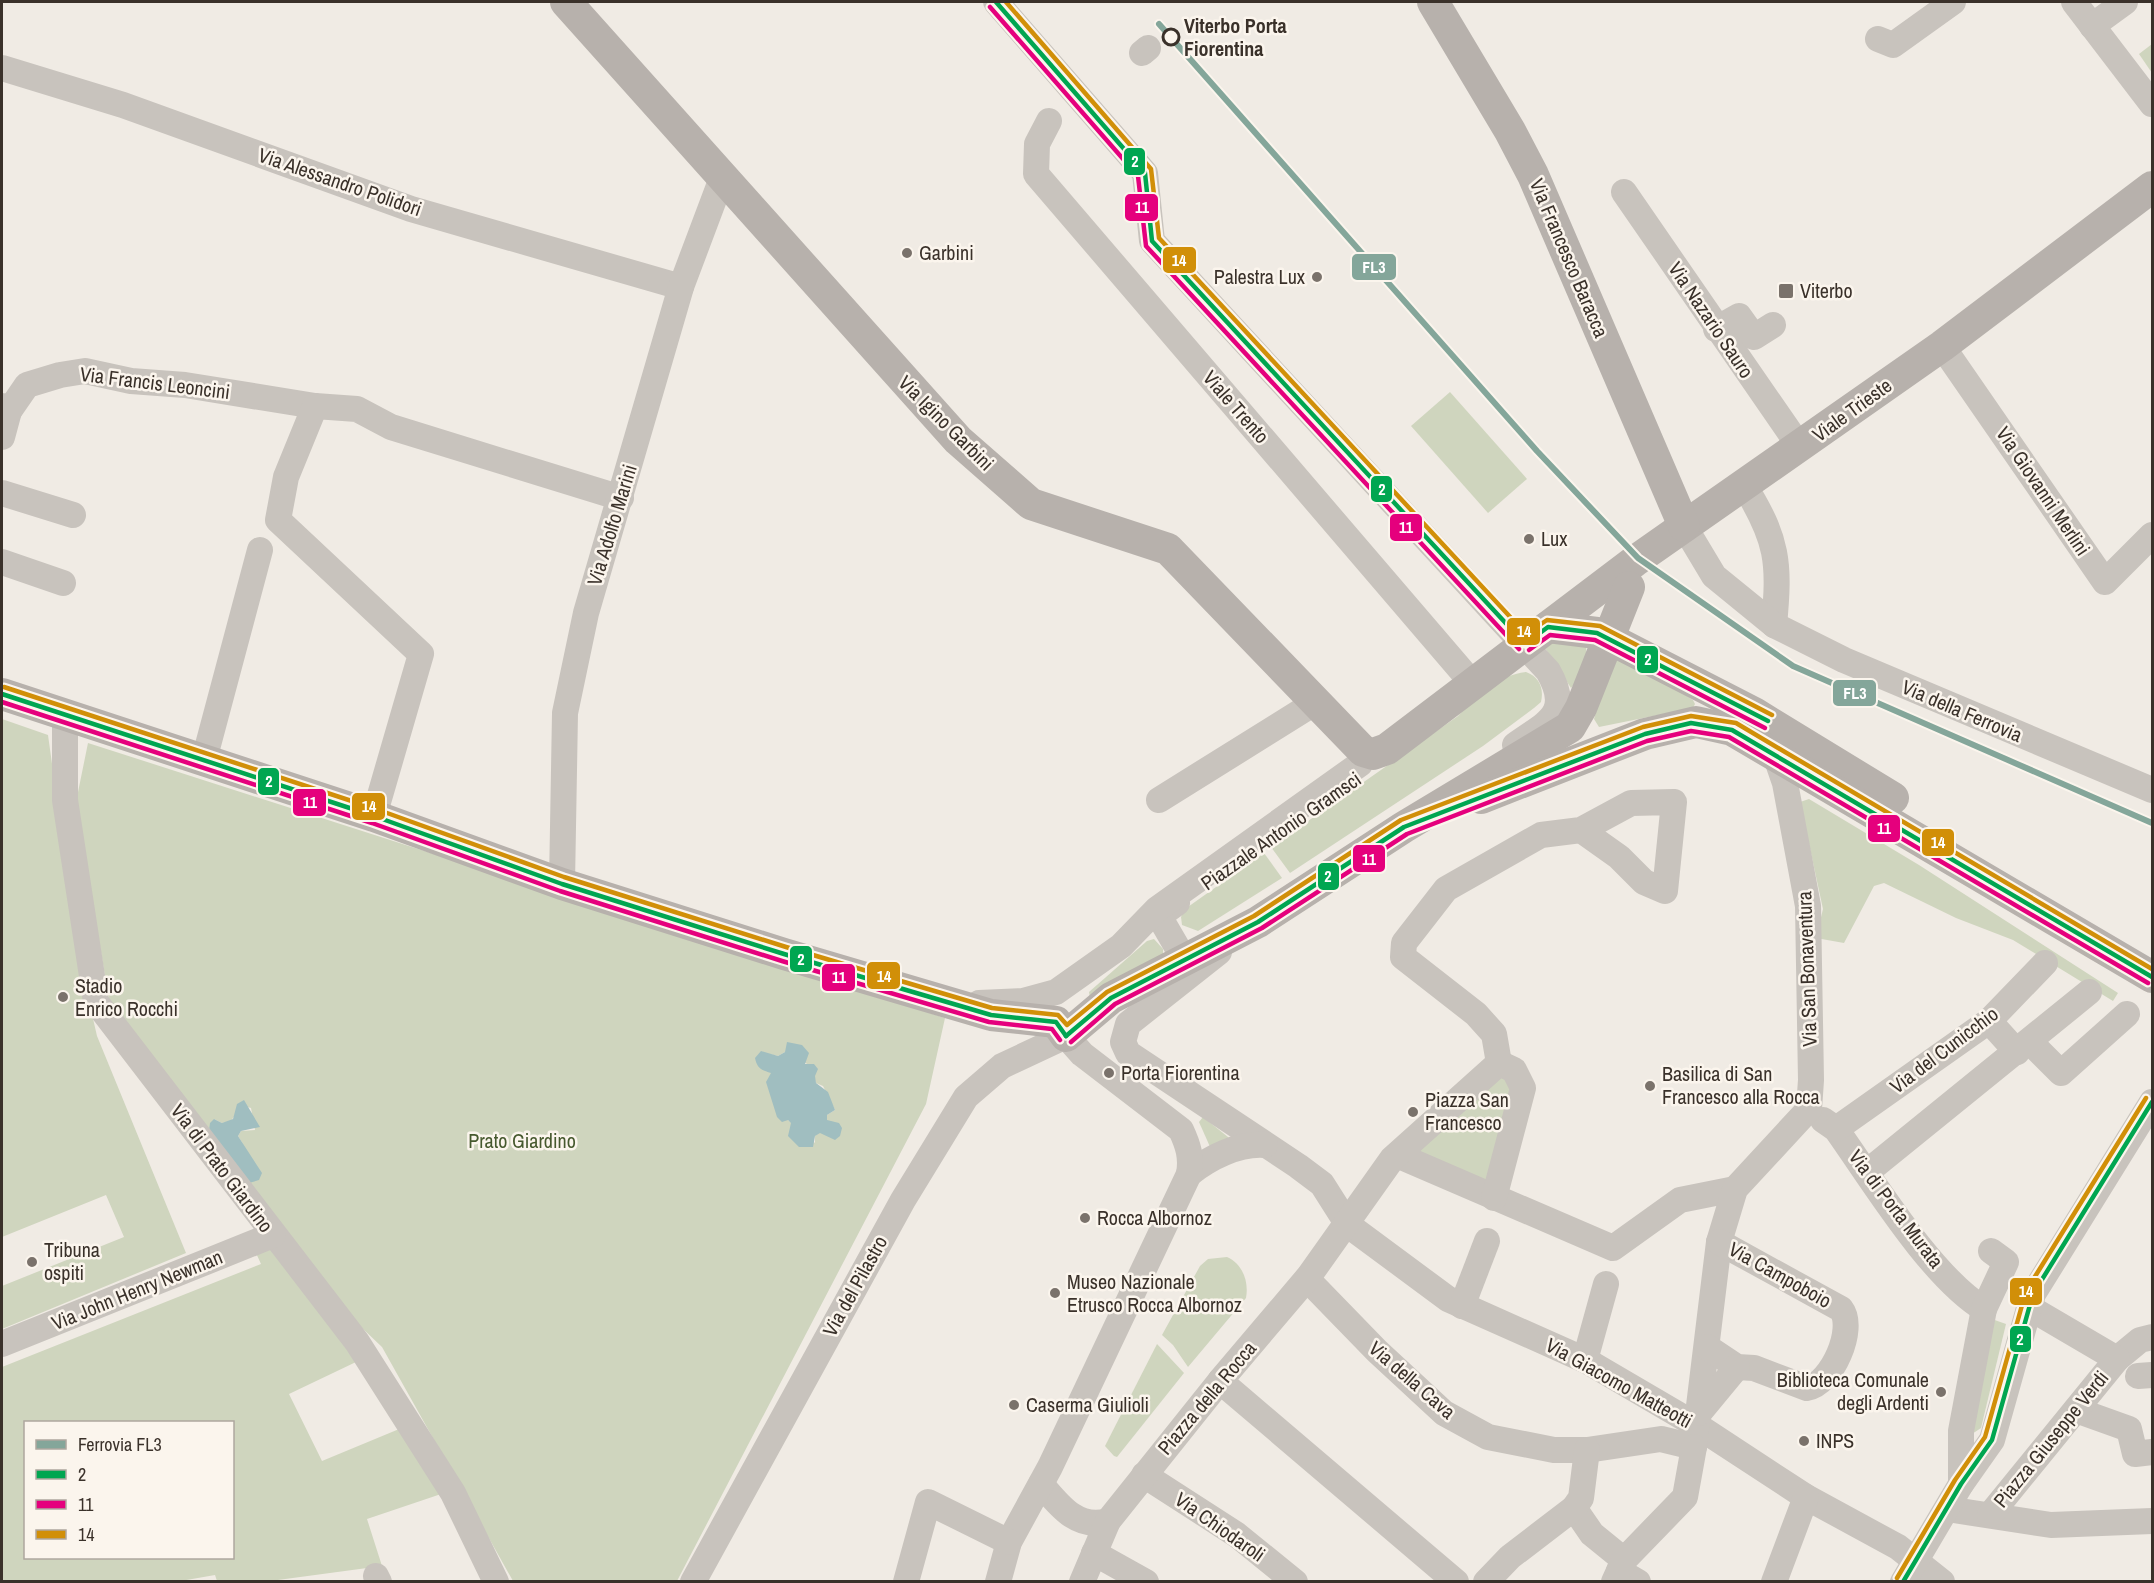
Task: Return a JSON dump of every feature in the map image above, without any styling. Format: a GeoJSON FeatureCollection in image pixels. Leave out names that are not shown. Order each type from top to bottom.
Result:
{"type":"FeatureCollection","features":[{"type":"Feature","properties":{"kind":"main road","name":"Via Igino Garbini"},"geometry":{"type":"LineString","coordinates":[[566,2],[958,440],[1031,504],[1168,549],[1316,702],[1375,750]]}},
{"type":"Feature","properties":{"kind":"main road","name":"Via Francesco Baracca"},"geometry":{"type":"LineString","coordinates":[[1433,2],[1510,131],[1533,175],[1684,526]]}},
{"type":"Feature","properties":{"kind":"main road","name":"Viale Trieste"},"geometry":{"type":"LineString","coordinates":[[1536,636],[1632,574],[1684,526],[1942,346],[2152,186]]}},
{"type":"Feature","properties":{"kind":"main road"},"geometry":{"type":"LineString","coordinates":[[2,694],[374,816],[562,884],[784,954],[991,1015],[1056,1022],[1066,1036],[1111,998],[1258,922],[1404,827],[1570,727],[1581,708],[1632,574]]}},
{"type":"Feature","properties":{"kind":"main road"},"geometry":{"type":"LineString","coordinates":[[1632,574],[1633,612],[1644,641],[1676,672]]}},
{"type":"Feature","properties":{"kind":"main road"},"geometry":{"type":"LineString","coordinates":[[1536,636],[1597,633],[1676,672],[1754,713],[2152,957]]}},
{"type":"Feature","properties":{"kind":"main road","name":"Piazzale Antonio Gramsci"},"geometry":{"type":"LineString","coordinates":[[1375,750],[1536,636]]}},
{"type":"Feature","properties":{"kind":"main road"},"geometry":{"type":"LineString","coordinates":[[1404,827],[1645,734],[1696,722],[1732,730],[1775,754],[2152,977]]}},
{"type":"Feature","properties":{"kind":"street"},"geometry":{"type":"LineString","coordinates":[[996,2],[1091,100],[1145,173],[1152,241],[1536,636],[1548,672],[1558,689],[1559,704],[1553,718],[1404,827]]}},
{"type":"Feature","properties":{"kind":"street"},"geometry":{"type":"LineString","coordinates":[[1878,39],[1893,45],[1953,2]]}},
{"type":"Feature","properties":{"kind":"street"},"geometry":{"type":"LineString","coordinates":[[2074,2],[2152,104]]}},
{"type":"Feature","properties":{"kind":"street"},"geometry":{"type":"LineString","coordinates":[[2092,26],[2125,2]]}},
{"type":"Feature","properties":{"kind":"street","name":"Via Alessandro Polidori"},"geometry":{"type":"LineString","coordinates":[[2,69],[123,105],[411,208],[681,286]]}},
{"type":"Feature","properties":{"kind":"street","name":"Viale Trento"},"geometry":{"type":"LineString","coordinates":[[1049,121],[1037,144],[1036,174],[1484,675]]}},
{"type":"Feature","properties":{"kind":"street","name":"Via Adolfo Marini"},"geometry":{"type":"LineString","coordinates":[[562,884],[565,714],[586,613],[681,286],[722,178]]}},
{"type":"Feature","properties":{"kind":"street","name":"Via Nazario Sauro"},"geometry":{"type":"LineString","coordinates":[[1624,192],[1716,329],[1800,447]]}},
{"type":"Feature","properties":{"kind":"street"},"geometry":{"type":"LineString","coordinates":[[1716,329],[1739,316],[1754,337],[1773,325]]}},
{"type":"Feature","properties":{"kind":"street","name":"Via Giovanni Merlini"},"geometry":{"type":"LineString","coordinates":[[1942,346],[2105,582],[2152,536]]}},
{"type":"Feature","properties":{"kind":"street","name":"Via Francis Leoncini"},"geometry":{"type":"LineString","coordinates":[[2,437],[5,409],[27,385],[60,375],[85,371],[132,381],[185,385],[315,406]]}},
{"type":"Feature","properties":{"kind":"street"},"geometry":{"type":"LineString","coordinates":[[374,816],[421,654],[278,520],[285,477],[315,406],[357,409],[392,427],[621,498]]}},
{"type":"Feature","properties":{"kind":"street"},"geometry":{"type":"LineString","coordinates":[[1744,485],[1764,518],[1776,549],[1779,580],[1774,625]]}},
{"type":"Feature","properties":{"kind":"street"},"geometry":{"type":"LineString","coordinates":[[2,493],[73,515]]}},
{"type":"Feature","properties":{"kind":"street","name":"Via della Ferrovia"},"geometry":{"type":"LineString","coordinates":[[1684,526],[1714,576],[1774,625],[1844,660],[2152,790]]}},
{"type":"Feature","properties":{"kind":"street"},"geometry":{"type":"LineString","coordinates":[[204,760],[260,550]]}},
{"type":"Feature","properties":{"kind":"street"},"geometry":{"type":"LineString","coordinates":[[2,562],[63,583]]}},
{"type":"Feature","properties":{"kind":"street"},"geometry":{"type":"LineString","coordinates":[[1484,675],[1530,663],[1548,672]]}},
{"type":"Feature","properties":{"kind":"street"},"geometry":{"type":"LineString","coordinates":[[1159,800],[1316,702]]}},
{"type":"Feature","properties":{"kind":"street","name":"Via di Prato Giardino"},"geometry":{"type":"LineString","coordinates":[[65,714],[65,800],[96,1002],[357,1342],[453,1492],[496,1581]]}},
{"type":"Feature","properties":{"kind":"street","name":"Piazzale Antonio Gramsci"},"geometry":{"type":"LineString","coordinates":[[958,1004],[1023,1001],[1056,992],[1121,946],[1157,909],[1360,764],[1375,750]]}},
{"type":"Feature","properties":{"kind":"street","name":"Piazzale Antonio Gramsci"},"geometry":{"type":"LineString","coordinates":[[1184,959],[1159,916],[1365,774],[1375,750]]}},
{"type":"Feature","properties":{"kind":"street","name":"Via San Bonaventura"},"geometry":{"type":"LineString","coordinates":[[1775,754],[1785,783],[1808,906],[1811,1080],[1809,1109]]}},
{"type":"Feature","properties":{"kind":"street"},"geometry":{"type":"LineString","coordinates":[[1499,1063],[1494,1034],[1476,1014],[1403,957],[1404,943],[1446,889],[1541,835],[1581,830]]}},
{"type":"Feature","properties":{"kind":"street"},"geometry":{"type":"LineString","coordinates":[[1258,922],[1128,1024],[1123,1042],[1128,1053],[1322,1184],[1348,1225]]}},
{"type":"Feature","properties":{"kind":"street","name":"Via del Cunicchio"},"geometry":{"type":"LineString","coordinates":[[1836,1129],[1989,1021],[2045,963]]}},
{"type":"Feature","properties":{"kind":"street"},"geometry":{"type":"LineString","coordinates":[[1867,1172],[2089,993]]}},
{"type":"Feature","properties":{"kind":"street"},"geometry":{"type":"LineString","coordinates":[[1989,1021],[2061,1073],[2127,1014]]}},
{"type":"Feature","properties":{"kind":"street"},"geometry":{"type":"LineString","coordinates":[[998,1581],[1009,1542],[1041,1484],[1189,1174],[1189,1148],[1181,1130],[1082,1054],[1066,1036]]}},
{"type":"Feature","properties":{"kind":"street","name":"Via del Pilastro"},"geometry":{"type":"LineString","coordinates":[[693,1581],[903,1200],[966,1097],[1002,1065],[1066,1036]]}},
{"type":"Feature","properties":{"kind":"street"},"geometry":{"type":"LineString","coordinates":[[1499,1063],[1397,1155],[1613,1248],[1680,1200],[1735,1189]]}},
{"type":"Feature","properties":{"kind":"street"},"geometry":{"type":"LineString","coordinates":[[1499,1063],[1515,1070],[1523,1088],[1500,1201]]}},
{"type":"Feature","properties":{"kind":"street"},"geometry":{"type":"LineString","coordinates":[[1910,1571],[1961,1484],[1992,1440],[2031,1301],[2152,1102]]}},
{"type":"Feature","properties":{"kind":"street"},"geometry":{"type":"LineString","coordinates":[[1574,1508],[1624,1574],[1685,1497],[1708,1342],[1719,1242],[1735,1189],[1809,1109]]}},
{"type":"Feature","properties":{"kind":"street","name":"Via di Porta Murata"},"geometry":{"type":"LineString","coordinates":[[1809,1109],[1836,1129],[1920,1246],[1966,1299],[1984,1309]]}},
{"type":"Feature","properties":{"kind":"street"},"geometry":{"type":"LineString","coordinates":[[1189,1174],[1198,1167],[1239,1147],[1265,1145]]}},
{"type":"Feature","properties":{"kind":"street","name":"Piazza della Rocca"},"geometry":{"type":"LineString","coordinates":[[1082,1581],[1108,1521],[1220,1381],[1307,1279],[1397,1155]]}},
{"type":"Feature","properties":{"kind":"street","name":"Via Giacomo Matteotti"},"geometry":{"type":"LineString","coordinates":[[1348,1225],[1448,1299],[1585,1360],[1806,1497],[1890,1543],[1910,1571],[1942,1581]]}},
{"type":"Feature","properties":{"kind":"street","name":"Via John Henry Newman"},"geometry":{"type":"LineString","coordinates":[[2,1344],[273,1235]]}},
{"type":"Feature","properties":{"kind":"street"},"geometry":{"type":"LineString","coordinates":[[1462,1306],[1487,1241]]}},
{"type":"Feature","properties":{"kind":"street","name":"Via Campoboio"},"geometry":{"type":"LineString","coordinates":[[1719,1242],[1841,1309],[1846,1316],[1847,1333],[1829,1373],[1814,1387],[1807,1388],[1754,1368],[1737,1367]]}},
{"type":"Feature","properties":{"kind":"street"},"geometry":{"type":"LineString","coordinates":[[1961,1484],[1961,1431],[1984,1309],[2006,1262],[1991,1251]]}},
{"type":"Feature","properties":{"kind":"street","name":"Via della Cava"},"geometry":{"type":"LineString","coordinates":[[1307,1279],[1377,1351],[1444,1413],[1488,1437],[1515,1444],[1587,1450],[1661,1439],[1696,1428]]}},
{"type":"Feature","properties":{"kind":"street"},"geometry":{"type":"LineString","coordinates":[[1585,1360],[1606,1284]]}},
{"type":"Feature","properties":{"kind":"street","name":"Piazza Giuseppe Verdi"},"geometry":{"type":"LineString","coordinates":[[1993,1515],[2076,1410],[2127,1370],[2031,1301]]}},
{"type":"Feature","properties":{"kind":"street"},"geometry":{"type":"LineString","coordinates":[[2127,1370],[2140,1340],[2152,1337]]}},
{"type":"Feature","properties":{"kind":"street"},"geometry":{"type":"LineString","coordinates":[[1696,1428],[1737,1367],[1708,1342]]}},
{"type":"Feature","properties":{"kind":"street"},"geometry":{"type":"LineString","coordinates":[[1220,1381],[1456,1581]]}},
{"type":"Feature","properties":{"kind":"street"},"geometry":{"type":"LineString","coordinates":[[2076,1410],[2129,1429],[2135,1454],[2152,1452]]}},
{"type":"Feature","properties":{"kind":"street"},"geometry":{"type":"LineString","coordinates":[[1486,1581],[1510,1557],[1574,1508],[1581,1498],[1587,1450]]}},
{"type":"Feature","properties":{"kind":"street","name":"Via Chiodaroli"},"geometry":{"type":"LineString","coordinates":[[1144,1475],[1237,1535],[1295,1581]]}},
{"type":"Feature","properties":{"kind":"street"},"geometry":{"type":"LineString","coordinates":[[1041,1484],[1060,1507],[1076,1520],[1096,1525],[1108,1521]]}},
{"type":"Feature","properties":{"kind":"street"},"geometry":{"type":"LineString","coordinates":[[1774,1581],[1806,1497]]}},
{"type":"Feature","properties":{"kind":"street"},"geometry":{"type":"LineString","coordinates":[[906,1581],[928,1502],[1009,1542]]}},
{"type":"Feature","properties":{"kind":"street"},"geometry":{"type":"LineString","coordinates":[[1947,1509],[2051,1525],[2152,1521]]}},
{"type":"Feature","properties":{"kind":"street"},"geometry":{"type":"LineString","coordinates":[[1094,1553],[1146,1581]]}},
{"type":"Feature","properties":{"kind":"green space"},"geometry":{"type":"Polygon","coordinates":[[[2152,44],[2152,73],[2139,54],[2152,44]]]}},
{"type":"Feature","properties":{"kind":"green space"},"geometry":{"type":"Polygon","coordinates":[[[1450,392],[1527,479],[1488,513],[1411,426],[1450,392]]]}},
{"type":"Feature","properties":{"kind":"green space"},"geometry":{"type":"Polygon","coordinates":[[[1556,642],[1586,646],[1582,668],[1571,688],[1545,648],[1545,645],[1556,642]]]}},
{"type":"Feature","properties":{"kind":"green space"},"geometry":{"type":"Polygon","coordinates":[[[1618,652],[1693,700],[1695,704],[1693,708],[1599,727],[1594,719],[1613,656],[1618,652]]]}},
{"type":"Feature","properties":{"kind":"green space"},"geometry":{"type":"Polygon","coordinates":[[[1526,672],[1538,680],[1541,688],[1541,702],[1534,708],[1483,746],[1290,873],[1271,847],[1458,716],[1497,682],[1526,672]]]}},
{"type":"Feature","properties":{"kind":"green space","name":"Stadio Enrico Rocchi"},"geometry":{"type":"Polygon","coordinates":[[[2,719],[48,735],[79,958],[97,1036],[186,1253],[2,1329],[2,1286],[124,1237],[106,1195],[2,1237],[2,719]]]}},
{"type":"Feature","properties":{"kind":"green space","name":"Prato Giardino"},"geometry":{"type":"Polygon","coordinates":[[[88,743],[945,1018],[926,1104],[677,1581],[513,1581],[382,1347],[320,1288],[109,1000],[76,802],[88,743]],[[760,1052],[771,1073],[788,1120],[815,1143],[815,1136],[827,1120],[827,1115],[835,1110],[823,1086],[816,1083],[809,1065],[785,1052],[778,1056],[760,1052]],[[237,1104],[237,1113],[230,1122],[222,1123],[214,1119],[243,1144],[238,1136],[241,1131],[255,1130],[251,1108],[237,1104]]]}},
{"type":"Feature","properties":{"kind":"green space"},"geometry":{"type":"Polygon","coordinates":[[[1809,799],[1919,865],[2118,993],[2113,1001],[2013,940],[1956,918],[1884,883],[1874,886],[1844,943],[1816,938],[1823,909],[1800,802],[1809,799]]]}},
{"type":"Feature","properties":{"kind":"green space"},"geometry":{"type":"Polygon","coordinates":[[[1264,853],[1282,878],[1198,931],[1182,925],[1181,917],[1185,909],[1264,853]]]}},
{"type":"Feature","properties":{"kind":"green space"},"geometry":{"type":"Polygon","coordinates":[[[1154,939],[1163,949],[1163,956],[1090,998],[1089,992],[1147,941],[1154,939]]]}},
{"type":"Feature","properties":{"kind":"green space"},"geometry":{"type":"Polygon","coordinates":[[[1500,1076],[1512,1082],[1490,1184],[1415,1151],[1500,1076]]]}},
{"type":"Feature","properties":{"kind":"green space"},"geometry":{"type":"Polygon","coordinates":[[[1203,1117],[1230,1141],[1211,1149],[1199,1122],[1203,1117]]]}},
{"type":"Feature","properties":{"kind":"green space"},"geometry":{"type":"Polygon","coordinates":[[[272,1248],[281,1255],[356,1362],[289,1394],[322,1461],[404,1427],[447,1492],[367,1519],[382,1566],[263,1582],[217,1581],[215,1575],[175,1582],[2,1582],[2,1367],[261,1264],[256,1253],[272,1248]]]}},
{"type":"Feature","properties":{"kind":"green space"},"geometry":{"type":"Polygon","coordinates":[[[1227,1257],[1237,1264],[1244,1274],[1247,1286],[1246,1298],[1188,1367],[1173,1345],[1162,1335],[1200,1266],[1208,1259],[1227,1257]]]}},
{"type":"Feature","properties":{"kind":"green space"},"geometry":{"type":"Polygon","coordinates":[[[1989,1318],[2006,1324],[1981,1428],[1972,1434],[1989,1318]]]}},
{"type":"Feature","properties":{"kind":"green space"},"geometry":{"type":"Polygon","coordinates":[[[1157,1344],[1184,1373],[1117,1457],[1114,1456],[1105,1446],[1157,1344]]]}},
{"type":"Feature","properties":{"kind":"water"},"geometry":{"type":"Polygon","coordinates":[[[787,1042],[802,1045],[809,1053],[805,1064],[814,1064],[818,1069],[815,1076],[816,1083],[828,1092],[835,1110],[827,1115],[827,1120],[839,1123],[842,1128],[840,1136],[835,1140],[820,1133],[815,1136],[813,1147],[799,1147],[788,1136],[791,1123],[788,1120],[782,1122],[777,1117],[766,1082],[771,1073],[760,1068],[755,1058],[761,1051],[778,1056],[785,1052],[787,1042]]]}},
{"type":"Feature","properties":{"kind":"water"},"geometry":{"type":"Polygon","coordinates":[[[244,1100],[260,1127],[241,1131],[238,1136],[262,1173],[259,1180],[249,1183],[209,1131],[210,1123],[214,1119],[222,1123],[233,1119],[237,1104],[244,1100]]]}},
{"type":"Feature","properties":{"kind":"rail line","name":"FL3"},"geometry":{"type":"LineString","coordinates":[[1159,24],[1537,451],[1638,558],[1793,666],[2152,823]]}},
{"type":"Feature","properties":{"kind":"transit line","name":"2"},"geometry":{"type":"LineString","coordinates":[[996,2],[1145,173],[1152,241],[1525,644]]}},
{"type":"Feature","properties":{"kind":"transit line","name":"14"},"geometry":{"type":"LineString","coordinates":[[1006,2],[1151,169],[1159,238],[1526,634],[1547,620],[1600,626],[1772,715]]}},
{"type":"Feature","properties":{"kind":"transit line","name":"11"},"geometry":{"type":"LineString","coordinates":[[990,7],[1138,176],[1146,246],[1519,649]]}},
{"type":"Feature","properties":{"kind":"transit line","name":"2"},"geometry":{"type":"LineString","coordinates":[[1525,644],[1548,627],[1597,633],[1768,721]]}},
{"type":"Feature","properties":{"kind":"transit line","name":"11"},"geometry":{"type":"LineString","coordinates":[[1529,650],[1550,635],[1595,640],[1765,728]]}},
{"type":"Feature","properties":{"kind":"transit line","name":"14"},"geometry":{"type":"LineString","coordinates":[[4,687],[376,809],[564,877],[786,947],[992,1008],[1058,1015],[1067,1025],[1107,992],[1254,916],[1401,820],[1643,727],[1691,716],[1736,723],[2152,969]]}},
{"type":"Feature","properties":{"kind":"transit line","name":"2"},"geometry":{"type":"LineString","coordinates":[[2,694],[374,816],[562,884],[784,954],[991,1015],[1056,1022],[1066,1036]]}},
{"type":"Feature","properties":{"kind":"transit line","name":"11"},"geometry":{"type":"LineString","coordinates":[[2,702],[372,823],[560,891],[782,961],[989,1022],[1052,1029],[1060,1040]]}},
{"type":"Feature","properties":{"kind":"transit line","name":"2"},"geometry":{"type":"LineString","coordinates":[[1066,1036],[1111,998],[1258,922],[1404,827],[1645,734],[1691,723],[1732,730],[2152,977]]}},
{"type":"Feature","properties":{"kind":"transit line","name":"11"},"geometry":{"type":"LineString","coordinates":[[1071,1042],[1115,1004],[1262,928],[1407,834],[1647,741],[1691,731],[1729,737],[2148,983]]}},
{"type":"Feature","properties":{"kind":"transit line","name":"14"},"geometry":{"type":"LineString","coordinates":[[1897,1578],[1955,1480],[1985,1437],[2026,1291],[2146,1098]]}},
{"type":"Feature","properties":{"kind":"transit line","name":"2"},"geometry":{"type":"LineString","coordinates":[[1903,1582],[1961,1484],[1992,1440],[2033,1294],[2152,1102]]}},
{"type":"Feature","properties":{"kind":"place","name":"Viterbo Porta Fiorentina"},"geometry":{"type":"Point","coordinates":[1171,37]}},
{"type":"Feature","properties":{"kind":"place","name":"Garbini"},"geometry":{"type":"Point","coordinates":[907,253]}},
{"type":"Feature","properties":{"kind":"place","name":"Palestra Lux"},"geometry":{"type":"Point","coordinates":[1317,277]}},
{"type":"Feature","properties":{"kind":"place","name":"Viterbo"},"geometry":{"type":"Point","coordinates":[1786,291]}},
{"type":"Feature","properties":{"kind":"place","name":"Lux"},"geometry":{"type":"Point","coordinates":[1529,539]}},
{"type":"Feature","properties":{"kind":"place","name":"Stadio Enrico Rocchi"},"geometry":{"type":"Point","coordinates":[63,997]}},
{"type":"Feature","properties":{"kind":"place","name":"Porta Fiorentina"},"geometry":{"type":"Point","coordinates":[1109,1073]}},
{"type":"Feature","properties":{"kind":"place","name":"Basilica di San Francesco alla Rocca"},"geometry":{"type":"Point","coordinates":[1650,1086]}},
{"type":"Feature","properties":{"kind":"place","name":"Piazza San Francesco"},"geometry":{"type":"Point","coordinates":[1413,1112]}},
{"type":"Feature","properties":{"kind":"place","name":"Rocca Albornoz"},"geometry":{"type":"Point","coordinates":[1085,1218]}},
{"type":"Feature","properties":{"kind":"place","name":"Tribuna ospiti"},"geometry":{"type":"Point","coordinates":[32,1262]}},
{"type":"Feature","properties":{"kind":"place","name":"Museo Nazionale Etrusco Rocca Albornoz"},"geometry":{"type":"Point","coordinates":[1055,1293]}},
{"type":"Feature","properties":{"kind":"place","name":"Biblioteca Comunale degli Ardenti"},"geometry":{"type":"Point","coordinates":[1941,1392]}},
{"type":"Feature","properties":{"kind":"place","name":"Caserma Giulioli"},"geometry":{"type":"Point","coordinates":[1014,1405]}},
{"type":"Feature","properties":{"kind":"place","name":"INPS"},"geometry":{"type":"Point","coordinates":[1804,1441]}}]}
